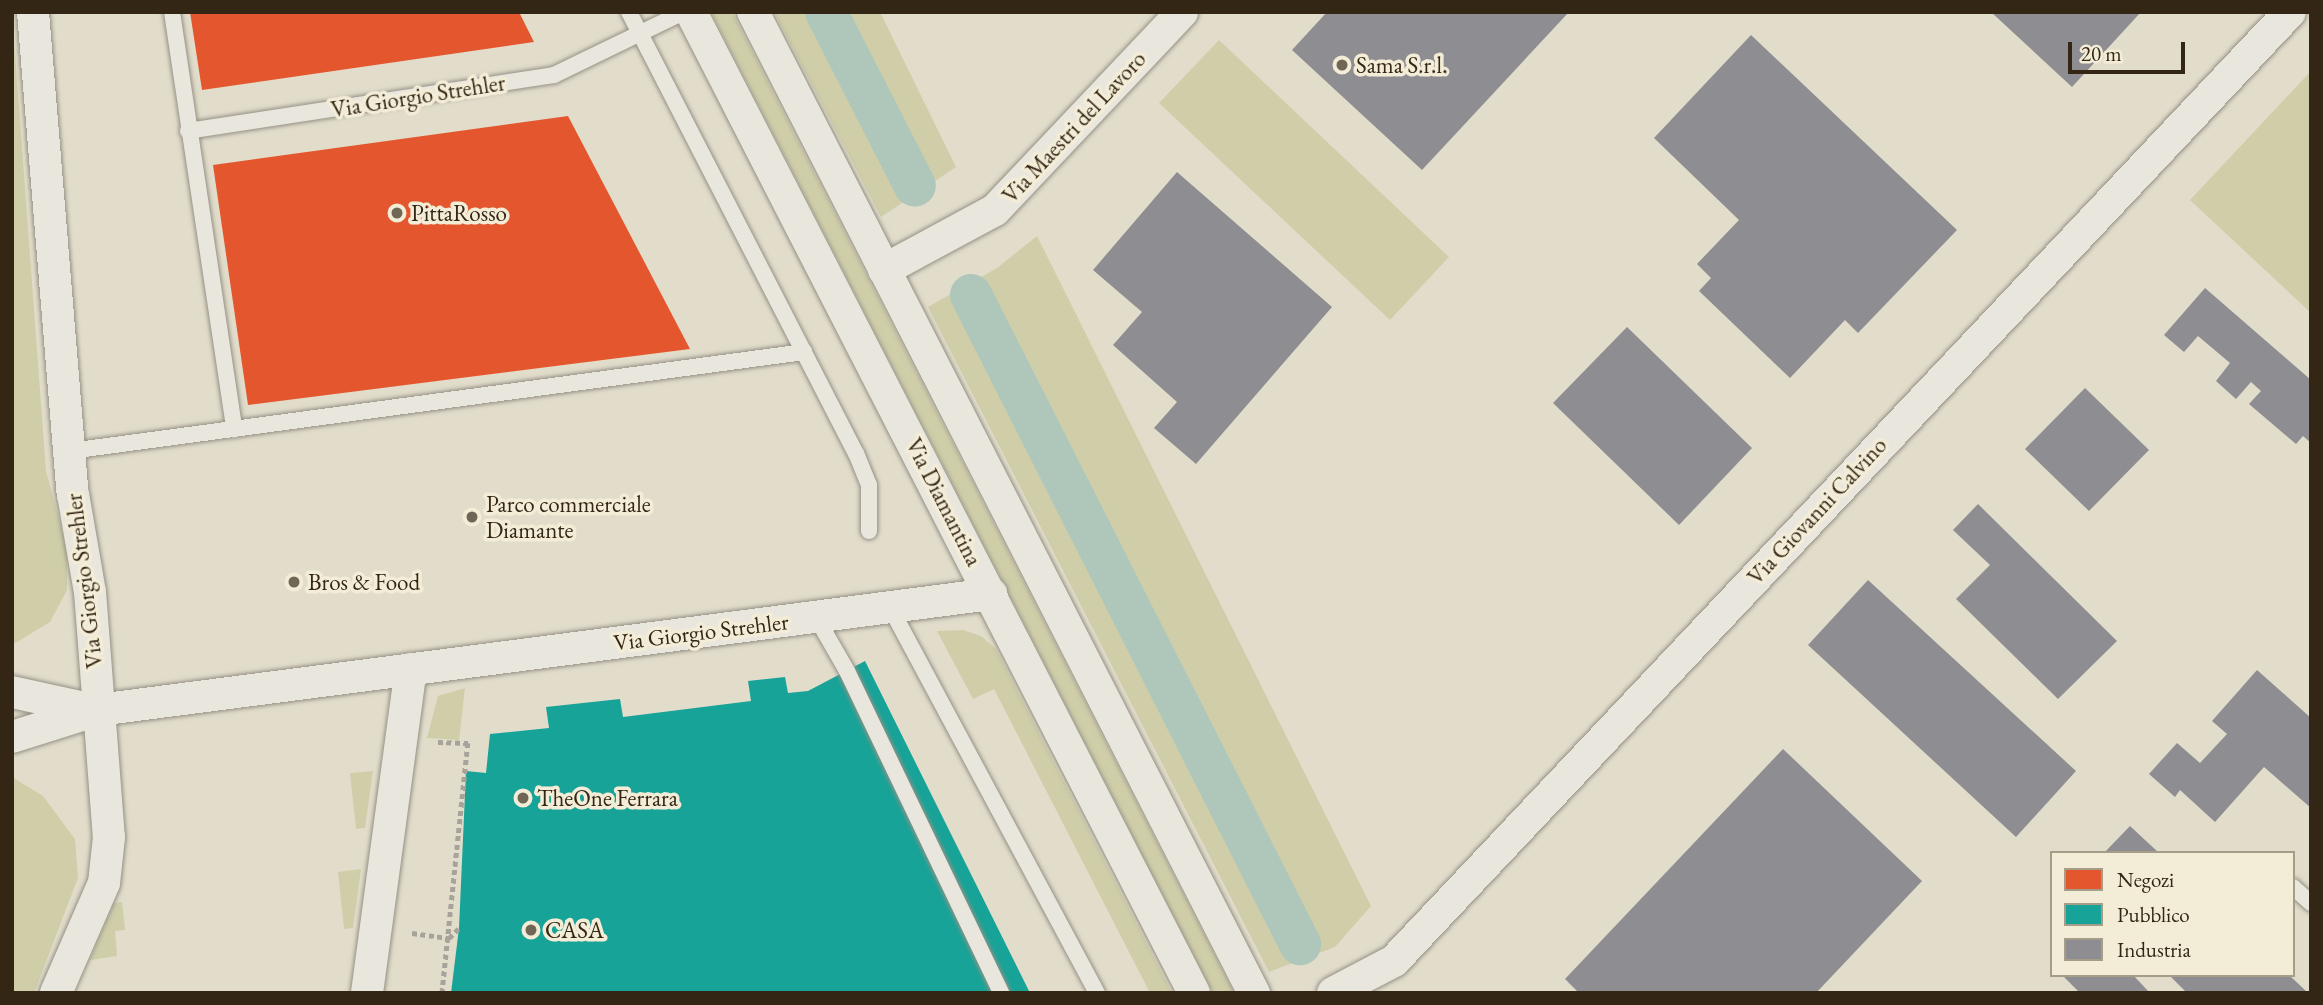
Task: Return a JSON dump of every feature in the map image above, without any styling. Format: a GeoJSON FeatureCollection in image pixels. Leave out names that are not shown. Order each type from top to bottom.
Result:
{"type":"FeatureCollection","features":[{"type":"Feature","properties":{"kind":"street","name":"Via Giorgio Strehler"},"geometry":{"type":"LineString","coordinates":[[33,12],[70,451],[90,592],[98,710]]}},
{"type":"Feature","properties":{"kind":"street","name":"Via Diamantina"},"geometry":{"type":"LineString","coordinates":[[691,12],[1194,993]]}},
{"type":"Feature","properties":{"kind":"street"},"geometry":{"type":"LineString","coordinates":[[752,12],[1254,993]]}},
{"type":"Feature","properties":{"kind":"street","name":"Via Maestri del Lavoro"},"geometry":{"type":"LineString","coordinates":[[884,270],[995,210],[1182,12]]}},
{"type":"Feature","properties":{"kind":"street","name":"Via Giovanni Calvino"},"geometry":{"type":"LineString","coordinates":[[1333,993],[1394,961],[2290,12]]}},
{"type":"Feature","properties":{"kind":"street","name":"Via Giorgio Strehler"},"geometry":{"type":"LineString","coordinates":[[12,737],[98,710],[991,594]]}},
{"type":"Feature","properties":{"kind":"street"},"geometry":{"type":"LineString","coordinates":[[367,993],[411,669]]}},
{"type":"Feature","properties":{"kind":"street","name":"Via Giorgio Strehler"},"geometry":{"type":"LineString","coordinates":[[12,692],[98,710]]}},
{"type":"Feature","properties":{"kind":"street"},"geometry":{"type":"LineString","coordinates":[[56,993],[105,873],[109,837],[98,710]]}},
{"type":"Feature","properties":{"kind":"lane"},"geometry":{"type":"LineString","coordinates":[[172,12],[234,429]]}},
{"type":"Feature","properties":{"kind":"lane"},"geometry":{"type":"LineString","coordinates":[[629,12],[864,471],[871,499],[869,531]]}},
{"type":"Feature","properties":{"kind":"lane","name":"Via Giorgio Strehler"},"geometry":{"type":"LineString","coordinates":[[188,131],[554,75],[684,12]]}},
{"type":"Feature","properties":{"kind":"lane"},"geometry":{"type":"LineString","coordinates":[[70,451],[804,352]]}},
{"type":"Feature","properties":{"kind":"lane"},"geometry":{"type":"LineString","coordinates":[[890,607],[1097,993]]}},
{"type":"Feature","properties":{"kind":"lane"},"geometry":{"type":"LineString","coordinates":[[816,617],[847,671],[1001,993]]}},
{"type":"Feature","properties":{"kind":"lane"},"geometry":{"type":"LineString","coordinates":[[2295,889],[2311,903]]}},
{"type":"Feature","properties":{"kind":"path"},"geometry":{"type":"LineString","coordinates":[[402,740],[468,743],[442,993]]}},
{"type":"Feature","properties":{"kind":"path"},"geometry":{"type":"LineString","coordinates":[[449,938],[459,928]]}},
{"type":"Feature","properties":{"kind":"path"},"geometry":{"type":"LineString","coordinates":[[376,929],[449,938]]}},
{"type":"Feature","properties":{"kind":"green space"},"geometry":{"type":"Polygon","coordinates":[[[711,12],[732,12],[1234,993],[1213,993],[711,12]]]}},
{"type":"Feature","properties":{"kind":"green space"},"geometry":{"type":"Polygon","coordinates":[[[774,12],[880,12],[956,167],[881,217],[774,12]]]}},
{"type":"Feature","properties":{"kind":"green space"},"geometry":{"type":"Polygon","coordinates":[[[12,13],[46,471],[67,549],[67,590],[50,622],[12,645],[12,13]]]}},
{"type":"Feature","properties":{"kind":"green space"},"geometry":{"type":"Polygon","coordinates":[[[1219,40],[1449,257],[1390,320],[1159,103],[1219,40]]]}},
{"type":"Feature","properties":{"kind":"green space"},"geometry":{"type":"Polygon","coordinates":[[[2311,71],[2311,313],[2190,200],[2311,71]]]}},
{"type":"Feature","properties":{"kind":"green space"},"geometry":{"type":"Polygon","coordinates":[[[1037,236],[1371,906],[1335,947],[1269,972],[928,307],[997,268],[1037,236]]]}},
{"type":"Feature","properties":{"kind":"green space"},"geometry":{"type":"Polygon","coordinates":[[[963,630],[981,636],[996,649],[1172,993],[1150,993],[994,689],[973,699],[937,631],[963,630]]]}},
{"type":"Feature","properties":{"kind":"green space"},"geometry":{"type":"Polygon","coordinates":[[[465,688],[459,740],[427,738],[438,696],[465,688]]]}},
{"type":"Feature","properties":{"kind":"green space"},"geometry":{"type":"Polygon","coordinates":[[[373,771],[365,828],[356,829],[350,773],[373,771]]]}},
{"type":"Feature","properties":{"kind":"green space"},"geometry":{"type":"Polygon","coordinates":[[[12,777],[43,796],[75,839],[78,878],[34,993],[12,993],[12,777]]]}},
{"type":"Feature","properties":{"kind":"green space"},"geometry":{"type":"Polygon","coordinates":[[[361,869],[353,928],[344,929],[338,872],[361,869]]]}},
{"type":"Feature","properties":{"kind":"green space"},"geometry":{"type":"Polygon","coordinates":[[[122,902],[125,930],[115,931],[117,956],[90,960],[114,903],[122,902]]]}},
{"type":"Feature","properties":{"kind":"building: Negozi"},"geometry":{"type":"Polygon","coordinates":[[[190,12],[519,12],[534,42],[202,90],[190,12]]]}},
{"type":"Feature","properties":{"kind":"building: Negozi"},"geometry":{"type":"Polygon","coordinates":[[[568,116],[690,349],[248,405],[213,165],[568,116]]]}},
{"type":"Feature","properties":{"kind":"building: Pubblico"},"geometry":{"type":"Polygon","coordinates":[[[865,661],[1030,993],[451,993],[459,928],[466,771],[486,773],[490,734],[549,728],[546,707],[620,699],[623,717],[751,701],[748,681],[785,677],[788,693],[808,691],[865,661]]]}},
{"type":"Feature","properties":{"kind":"building: Industria"},"geometry":{"type":"Polygon","coordinates":[[[1327,12],[1569,12],[1422,170],[1292,50],[1327,12]]]}},
{"type":"Feature","properties":{"kind":"building: Industria"},"geometry":{"type":"Polygon","coordinates":[[[1991,12],[2141,12],[2072,87],[1991,12]]]}},
{"type":"Feature","properties":{"kind":"building: Industria"},"geometry":{"type":"Polygon","coordinates":[[[1751,35],[1957,230],[1858,333],[1845,320],[1790,378],[1699,291],[1711,278],[1697,264],[1739,220],[1654,138],[1751,35]]]}},
{"type":"Feature","properties":{"kind":"building: Industria"},"geometry":{"type":"Polygon","coordinates":[[[1177,172],[1332,307],[1196,464],[1154,428],[1177,402],[1113,345],[1142,312],[1093,270],[1177,172]]]}},
{"type":"Feature","properties":{"kind":"building: Industria"},"geometry":{"type":"Polygon","coordinates":[[[2205,288],[2311,380],[2311,443],[2303,436],[2296,444],[2249,404],[2261,391],[2251,382],[2236,399],[2216,381],[2230,363],[2198,336],[2184,352],[2164,335],[2205,288]]]}},
{"type":"Feature","properties":{"kind":"building: Industria"},"geometry":{"type":"Polygon","coordinates":[[[1627,327],[1752,448],[1679,525],[1553,403],[1627,327]]]}},
{"type":"Feature","properties":{"kind":"building: Industria"},"geometry":{"type":"Polygon","coordinates":[[[2085,388],[2149,450],[2089,511],[2025,449],[2085,388]]]}},
{"type":"Feature","properties":{"kind":"building: Industria"},"geometry":{"type":"Polygon","coordinates":[[[1978,504],[2117,641],[2058,699],[1956,599],[1990,565],[1953,530],[1978,504]]]}},
{"type":"Feature","properties":{"kind":"building: Industria"},"geometry":{"type":"Polygon","coordinates":[[[1868,580],[2076,771],[2016,837],[1808,645],[1868,580]]]}},
{"type":"Feature","properties":{"kind":"building: Industria"},"geometry":{"type":"Polygon","coordinates":[[[2257,670],[2311,718],[2311,808],[2264,767],[2215,822],[2180,790],[2175,797],[2149,774],[2177,743],[2200,763],[2227,734],[2212,721],[2257,670]]]}},
{"type":"Feature","properties":{"kind":"building: Industria"},"geometry":{"type":"Polygon","coordinates":[[[1783,749],[1922,881],[1816,993],[1579,993],[1565,979],[1783,749]]]}},
{"type":"Feature","properties":{"kind":"building: Industria"},"geometry":{"type":"Polygon","coordinates":[[[2130,826],[2157,851],[2106,851],[2130,826]]]}},
{"type":"Feature","properties":{"kind":"building: Industria"},"geometry":{"type":"Polygon","coordinates":[[[2064,977],[2135,977],[2150,993],[2080,993],[2064,977]]]}},
{"type":"Feature","properties":{"kind":"building: Industria"},"geometry":{"type":"Polygon","coordinates":[[[2171,977],[2291,977],[2306,991],[2187,993],[2171,977]]]}},
{"type":"Feature","properties":{"kind":"waterway"},"geometry":{"type":"LineString","coordinates":[[826,12],[915,186]]}},
{"type":"Feature","properties":{"kind":"waterway"},"geometry":{"type":"LineString","coordinates":[[971,295],[1300,944]]}},
{"type":"Feature","properties":{"kind":"place","name":"Sama S.r.l."},"geometry":{"type":"Point","coordinates":[1342,65]}},
{"type":"Feature","properties":{"kind":"place","name":"PittaRosso"},"geometry":{"type":"Point","coordinates":[397,213]}},
{"type":"Feature","properties":{"kind":"place","name":"Parco commerciale Diamante"},"geometry":{"type":"Point","coordinates":[472,517]}},
{"type":"Feature","properties":{"kind":"place","name":"Bros & Food"},"geometry":{"type":"Point","coordinates":[294,582]}},
{"type":"Feature","properties":{"kind":"place","name":"TheOne Ferrara"},"geometry":{"type":"Point","coordinates":[523,798]}},
{"type":"Feature","properties":{"kind":"place","name":"CASA"},"geometry":{"type":"Point","coordinates":[531,930]}}]}
